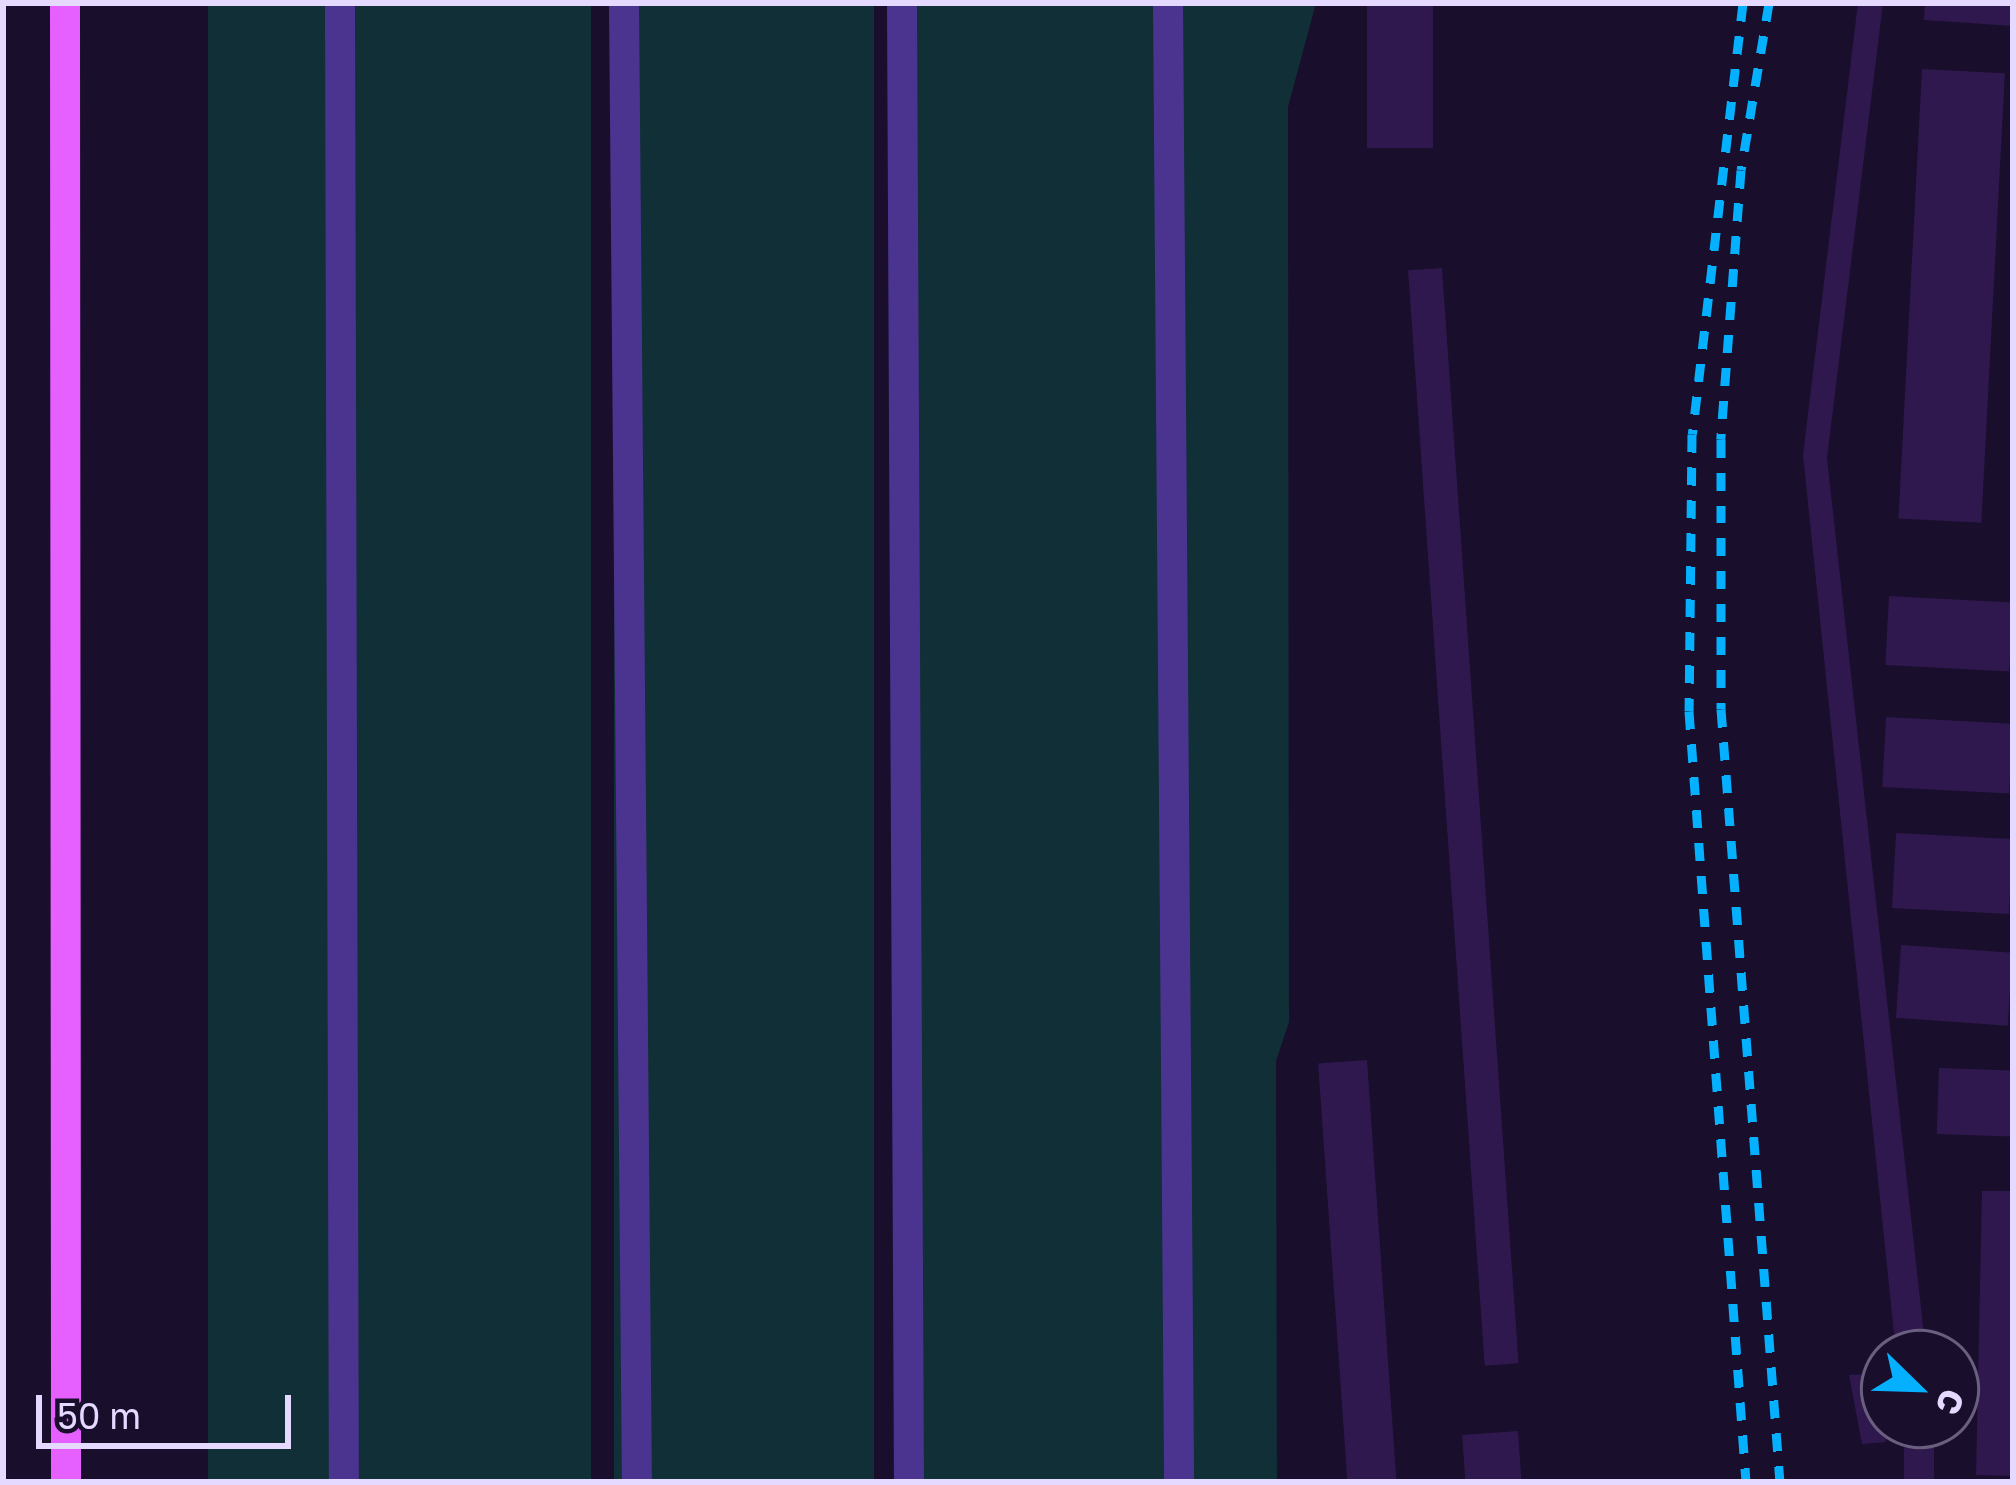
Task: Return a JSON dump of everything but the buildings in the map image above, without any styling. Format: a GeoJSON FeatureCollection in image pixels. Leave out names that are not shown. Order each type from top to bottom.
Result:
{"type":"FeatureCollection","features":[{"type":"Feature","properties":{"kind":"main road"},"geometry":{"type":"LineString","coordinates":[[65,3],[66,1482]]}},
{"type":"Feature","properties":{"kind":"lane"},"geometry":{"type":"LineString","coordinates":[[340,3],[344,1482]]}},
{"type":"Feature","properties":{"kind":"lane"},"geometry":{"type":"LineString","coordinates":[[624,3],[637,1482]]}},
{"type":"Feature","properties":{"kind":"lane"},"geometry":{"type":"LineString","coordinates":[[902,3],[908,1482]]}},
{"type":"Feature","properties":{"kind":"lane"},"geometry":{"type":"LineString","coordinates":[[1168,3],[1179,1482]]}},
{"type":"Feature","properties":{"kind":"green space"},"geometry":{"type":"Polygon","coordinates":[[[208,3],[591,3],[591,1482],[208,1482],[208,3]]]}},
{"type":"Feature","properties":{"kind":"green space"},"geometry":{"type":"Polygon","coordinates":[[[614,3],[874,3],[874,1482],[614,1482],[614,3]]]}},
{"type":"Feature","properties":{"kind":"green space"},"geometry":{"type":"Polygon","coordinates":[[[896,3],[1316,3],[1288,107],[1289,1022],[1276,1061],[1277,1482],[895,1482],[896,3]]]}},
{"type":"Feature","properties":{"kind":"railway"},"geometry":{"type":"LineString","coordinates":[[1743,3],[1692,434],[1689,711],[1746,1482]]}},
{"type":"Feature","properties":{"kind":"railway"},"geometry":{"type":"LineString","coordinates":[[1769,3],[1741,170],[1721,439],[1721,709],[1780,1482]]}}]}
